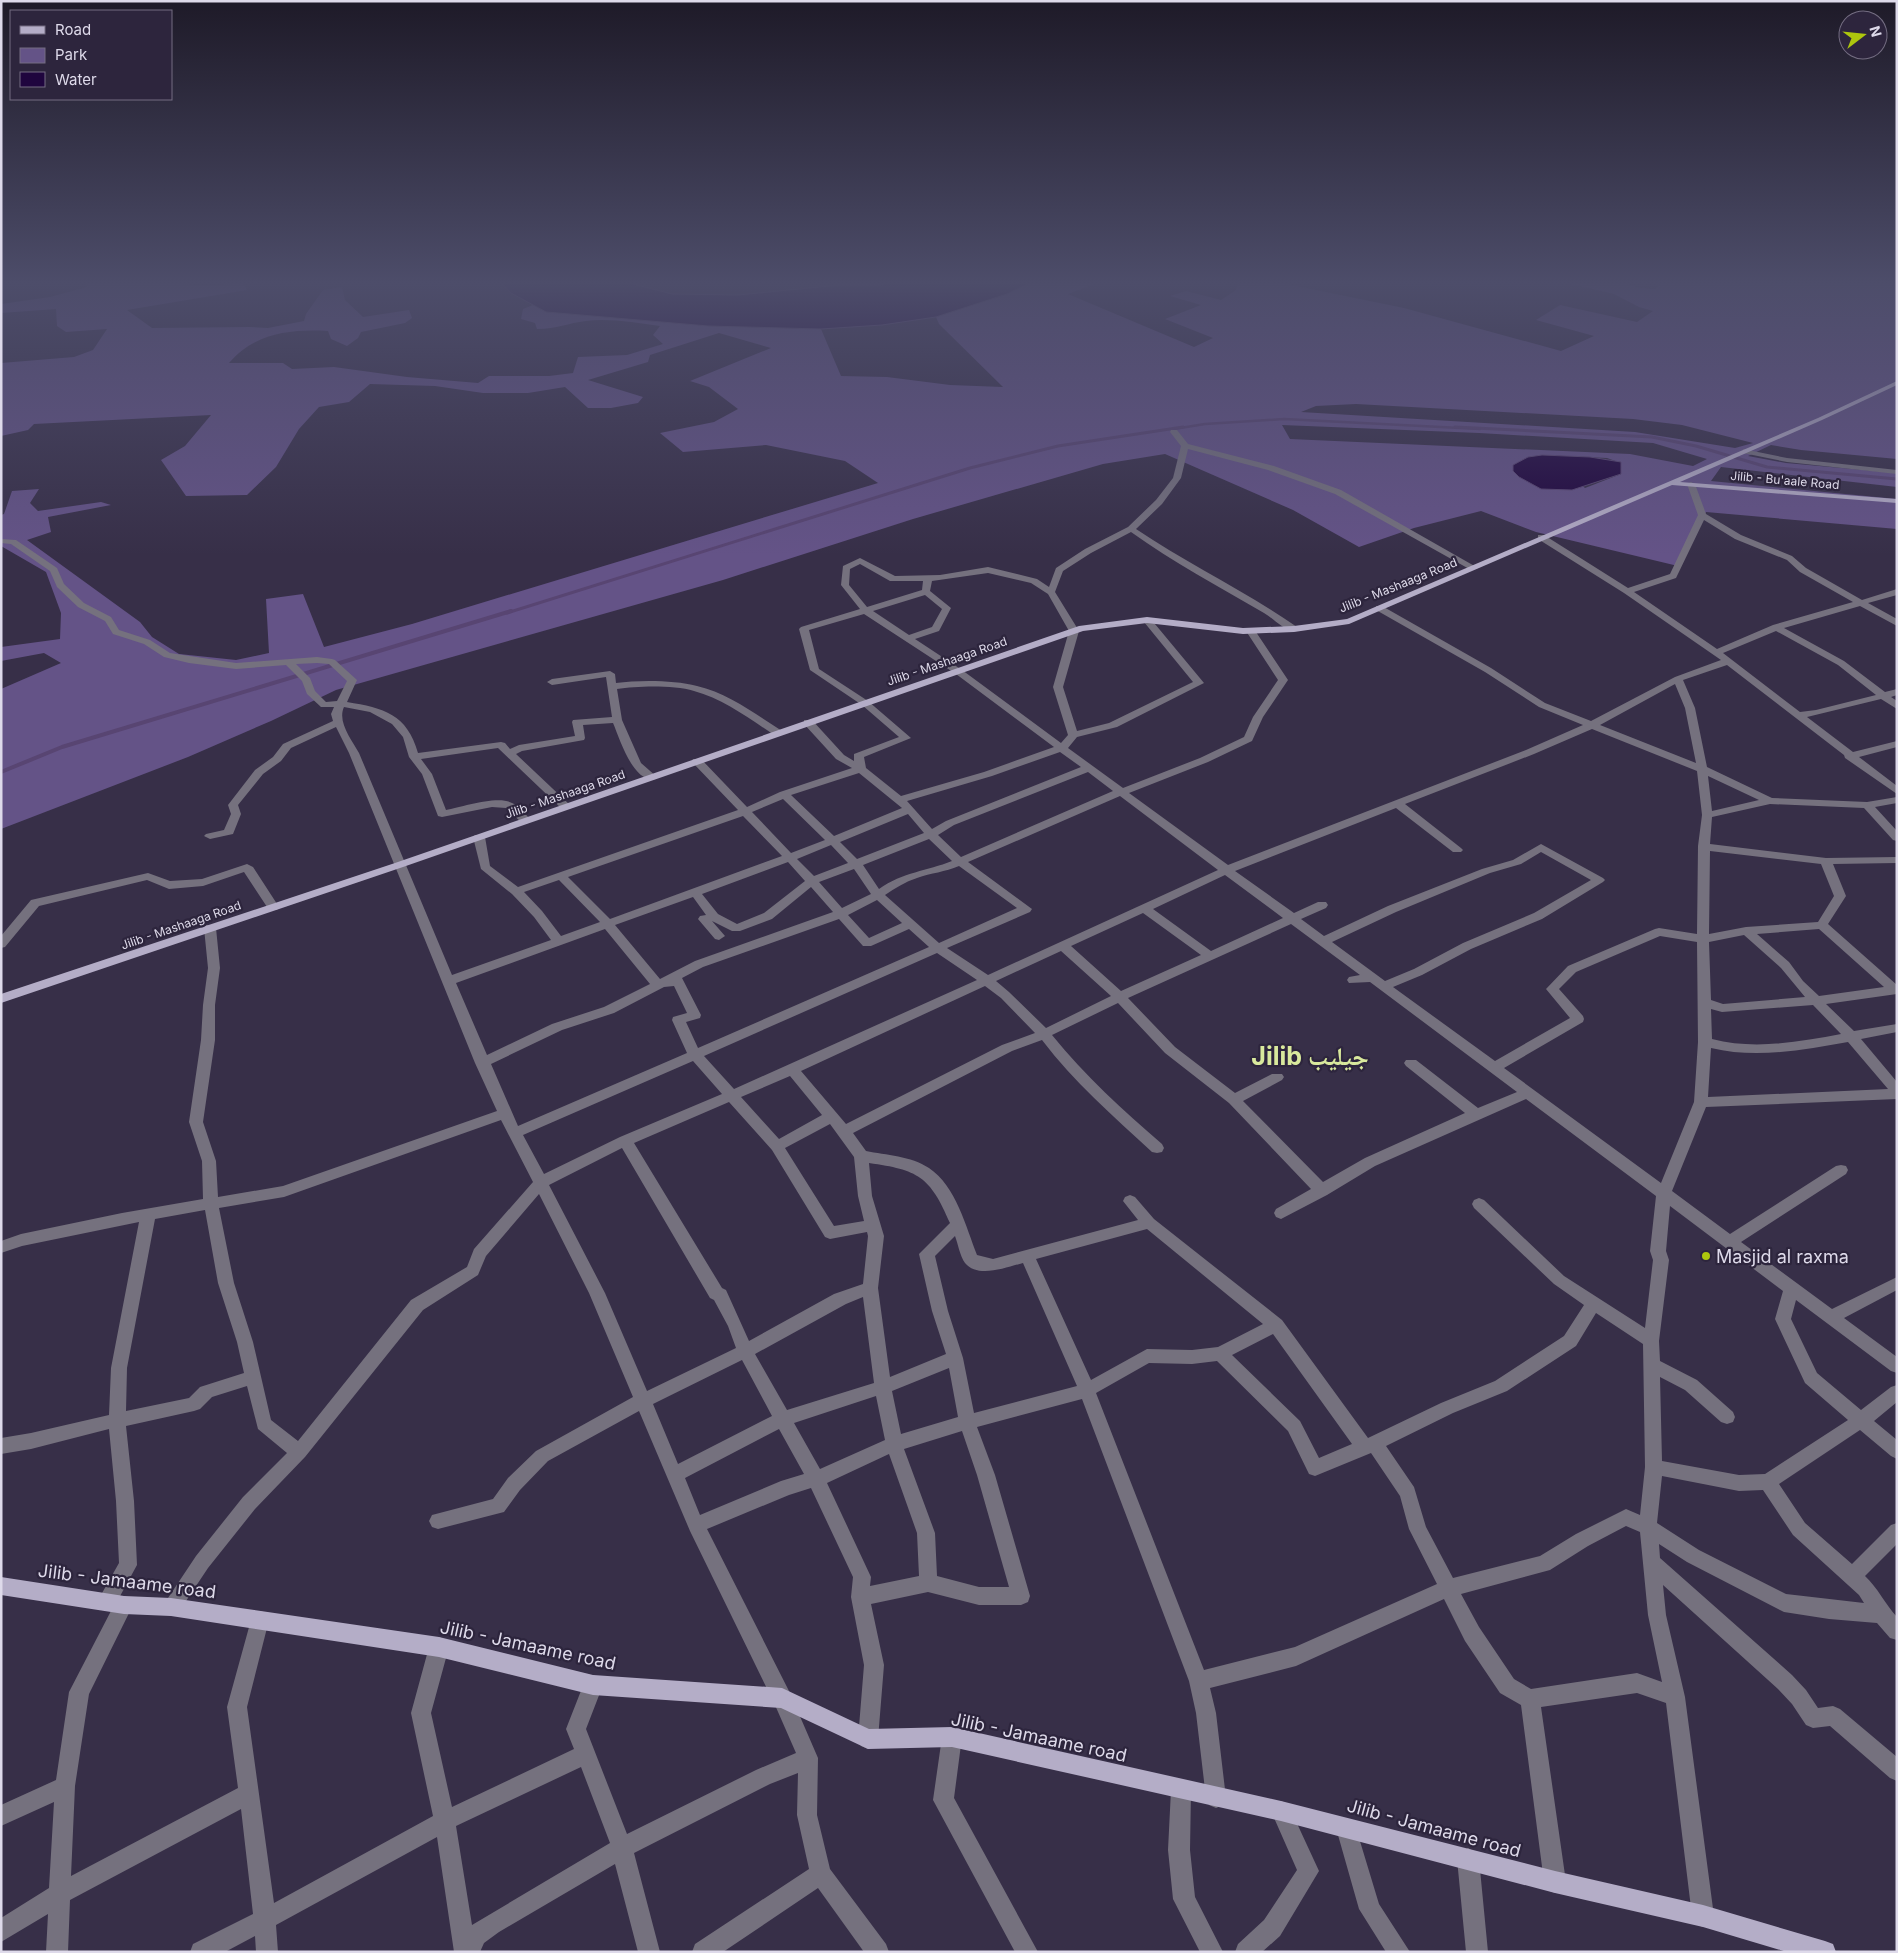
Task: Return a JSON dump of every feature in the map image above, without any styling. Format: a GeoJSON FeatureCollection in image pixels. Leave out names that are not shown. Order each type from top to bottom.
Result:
{"type":"FeatureCollection","features":[{"type":"Feature","properties":{"kind":"main road","name":"Jilib - Mashaaga Road"},"geometry":{"type":"LineString","coordinates":[[1,999],[399,865],[1074,631],[1099,625],[1147,620],[1251,631],[1294,629],[1348,621],[1746,451],[1862,397],[1897,383]]}},
{"type":"Feature","properties":{"kind":"main road","name":"Jilib - Bu'aale Road"},"geometry":{"type":"LineString","coordinates":[[1672,483],[1897,501]]}},
{"type":"Feature","properties":{"kind":"main road","name":"Jilib - Jamaame road"},"geometry":{"type":"LineString","coordinates":[[1,1586],[115,1603],[171,1607],[439,1647],[593,1685],[782,1698],[868,1739],[952,1737],[1180,1790],[1280,1811],[1555,1882],[1703,1916],[1825,1952]]}},
{"type":"Feature","properties":{"kind":"street"},"geometry":{"type":"LineString","coordinates":[[1174,432],[1185,446],[1271,468],[1338,492],[1474,568]]}},
{"type":"Feature","properties":{"kind":"street"},"geometry":{"type":"LineString","coordinates":[[1052,592],[1059,570],[1088,551],[1131,529],[1159,502],[1177,478],[1185,446]]}},
{"type":"Feature","properties":{"kind":"street"},"geometry":{"type":"LineString","coordinates":[[1746,451],[1788,460],[1897,472]]}},
{"type":"Feature","properties":{"kind":"street"},"geometry":{"type":"LineString","coordinates":[[1691,484],[1702,515],[1738,538],[1763,545],[1798,564],[1803,570],[1897,623]]}},
{"type":"Feature","properties":{"kind":"street"},"geometry":{"type":"LineString","coordinates":[[1626,591],[1673,576],[1702,515]]}},
{"type":"Feature","properties":{"kind":"street"},"geometry":{"type":"LineString","coordinates":[[1131,529],[1160,549],[1271,613],[1294,629]]}},
{"type":"Feature","properties":{"kind":"street"},"geometry":{"type":"LineString","coordinates":[[1541,537],[1626,591],[1728,661],[1849,756],[1897,790]]}},
{"type":"Feature","properties":{"kind":"street"},"geometry":{"type":"LineString","coordinates":[[1,541],[13,542],[54,570],[60,585],[81,605],[108,620],[116,632],[147,642],[167,654],[236,666],[317,660],[332,662],[352,680],[336,714],[338,722],[354,753],[482,1063],[505,1113],[596,1293],[696,1525],[782,1698],[808,1758],[807,1815],[821,1874],[878,1952]]}},
{"type":"Feature","properties":{"kind":"street"},"geometry":{"type":"LineString","coordinates":[[1073,734],[1058,687],[1074,631],[1052,592],[1034,581],[988,570],[928,578],[892,579],[860,561],[846,568],[845,585],[865,610],[959,672],[1897,1366]]}},
{"type":"Feature","properties":{"kind":"street"},"geometry":{"type":"LineString","coordinates":[[926,592],[928,578]]}},
{"type":"Feature","properties":{"kind":"street"},"geometry":{"type":"LineString","coordinates":[[860,768],[858,756],[906,738],[865,702],[814,670],[804,629],[926,592]]}},
{"type":"Feature","properties":{"kind":"street"},"geometry":{"type":"LineString","coordinates":[[908,638],[936,629],[947,608],[926,592]]}},
{"type":"Feature","properties":{"kind":"street"},"geometry":{"type":"LineString","coordinates":[[1716,653],[1736,642],[1776,627],[1897,592]]}},
{"type":"Feature","properties":{"kind":"street"},"geometry":{"type":"LineString","coordinates":[[1379,608],[1488,670],[1542,705],[1702,769],[1770,800]]}},
{"type":"Feature","properties":{"kind":"street"},"geometry":{"type":"LineString","coordinates":[[898,800],[988,774],[1062,748],[1073,734],[1113,725],[1199,683],[1147,620]]}},
{"type":"Feature","properties":{"kind":"street"},"geometry":{"type":"LineString","coordinates":[[1776,627],[1841,663],[1897,706]]}},
{"type":"Feature","properties":{"kind":"street"},"geometry":{"type":"LineString","coordinates":[[482,1063],[557,1027],[609,1010],[699,964],[840,914],[907,878],[942,869],[1121,792],[1204,760],[1248,739],[1258,717],[1283,680],[1251,631]]}},
{"type":"Feature","properties":{"kind":"street"},"geometry":{"type":"LineString","coordinates":[[171,1607],[202,1562],[249,1503],[299,1452],[417,1306],[473,1271],[479,1253],[541,1182],[625,1141],[792,1070],[1227,870],[1592,725],[1678,679],[1728,661]]}},
{"type":"Feature","properties":{"kind":"street"},"geometry":{"type":"LineString","coordinates":[[288,662],[307,680],[310,692],[324,705],[342,704],[373,709],[396,722],[408,736],[414,757],[427,774],[442,814],[492,804],[509,805],[526,821]]}},
{"type":"Feature","properties":{"kind":"street"},"geometry":{"type":"LineString","coordinates":[[552,682],[610,674],[617,720],[636,765],[652,777]]}},
{"type":"Feature","properties":{"kind":"street"},"geometry":{"type":"LineString","coordinates":[[1678,679],[1690,708],[1702,769],[1707,815],[1704,846],[1703,939],[1705,1042],[1701,1102],[1664,1194],[1658,1251],[1661,1260],[1651,1342],[1650,1364],[1654,1467],[1648,1527],[1657,1615],[1675,1697],[1703,1916]]}},
{"type":"Feature","properties":{"kind":"street"},"geometry":{"type":"LineString","coordinates":[[612,687],[638,683],[695,688],[739,708],[778,733]]}},
{"type":"Feature","properties":{"kind":"street"},"geometry":{"type":"LineString","coordinates":[[1797,715],[1816,713],[1897,692]]}},
{"type":"Feature","properties":{"kind":"street"},"geometry":{"type":"LineString","coordinates":[[509,754],[518,748],[580,738],[576,722],[617,720]]}},
{"type":"Feature","properties":{"kind":"street"},"geometry":{"type":"LineString","coordinates":[[210,836],[229,832],[236,814],[233,806],[238,797],[259,772],[277,760],[287,746],[338,722]]}},
{"type":"Feature","properties":{"kind":"street"},"geometry":{"type":"LineString","coordinates":[[515,1133],[694,1054],[831,997],[1026,909],[958,861],[931,834],[910,809],[860,768],[840,757],[808,722]]}},
{"type":"Feature","properties":{"kind":"street"},"geometry":{"type":"LineString","coordinates":[[1849,756],[1897,744]]}},
{"type":"Feature","properties":{"kind":"street"},"geometry":{"type":"LineString","coordinates":[[414,757],[501,745],[566,807]]}},
{"type":"Feature","properties":{"kind":"street"},"geometry":{"type":"LineString","coordinates":[[698,761],[744,812],[812,881],[867,943],[910,924]]}},
{"type":"Feature","properties":{"kind":"street"},"geometry":{"type":"LineString","coordinates":[[516,891],[744,812],[784,794],[860,768]]}},
{"type":"Feature","properties":{"kind":"street"},"geometry":{"type":"LineString","coordinates":[[736,928],[768,916],[812,881],[931,834],[950,823],[1089,768]]}},
{"type":"Feature","properties":{"kind":"street"},"geometry":{"type":"LineString","coordinates":[[784,794],[856,864],[878,895],[938,948],[1005,995],[1044,1034],[1067,1063],[1096,1093],[1158,1148]]}},
{"type":"Feature","properties":{"kind":"street"},"geometry":{"type":"LineString","coordinates":[[1707,815],[1770,800],[1867,805],[1897,800]]}},
{"type":"Feature","properties":{"kind":"street"},"geometry":{"type":"LineString","coordinates":[[1397,804],[1457,850]]}},
{"type":"Feature","properties":{"kind":"street"},"geometry":{"type":"LineString","coordinates":[[1867,805],[1897,838]]}},
{"type":"Feature","properties":{"kind":"street"},"geometry":{"type":"LineString","coordinates":[[449,980],[696,894],[910,809]]}},
{"type":"Feature","properties":{"kind":"street"},"geometry":{"type":"LineString","coordinates":[[479,837],[485,867],[516,891],[538,914],[559,942]]}},
{"type":"Feature","properties":{"kind":"street"},"geometry":{"type":"LineString","coordinates":[[1704,846],[1722,850],[1826,861],[1897,860]]}},
{"type":"Feature","properties":{"kind":"street"},"geometry":{"type":"LineString","coordinates":[[1323,941],[1392,909],[1486,871],[1517,862],[1541,847],[1599,880],[1538,916],[1467,946],[1418,972],[1383,986]]}},
{"type":"Feature","properties":{"kind":"street"},"geometry":{"type":"LineString","coordinates":[[1822,925],[1840,896],[1826,861]]}},
{"type":"Feature","properties":{"kind":"street"},"geometry":{"type":"LineString","coordinates":[[1,944],[35,903],[148,876],[169,885],[203,882],[247,867],[273,907]]}},
{"type":"Feature","properties":{"kind":"street"},"geometry":{"type":"LineString","coordinates":[[560,875],[609,924],[658,984]]}},
{"type":"Feature","properties":{"kind":"street"},"geometry":{"type":"LineString","coordinates":[[696,894],[714,917],[736,928],[750,945]]}},
{"type":"Feature","properties":{"kind":"street"},"geometry":{"type":"LineString","coordinates":[[844,1131],[1007,1048],[1044,1034],[1120,997],[1322,905]]}},
{"type":"Feature","properties":{"kind":"street"},"geometry":{"type":"LineString","coordinates":[[1144,908],[1211,957]]}},
{"type":"Feature","properties":{"kind":"street"},"geometry":{"type":"LineString","coordinates":[[714,917],[704,919],[718,936]]}},
{"type":"Feature","properties":{"kind":"street"},"geometry":{"type":"LineString","coordinates":[[1494,1068],[1578,1019],[1552,990],[1572,969],[1659,932],[1703,939],[1746,931],[1822,925],[1895,990],[1815,1001],[1722,1008],[1704,1002]]}},
{"type":"Feature","properties":{"kind":"street"},"geometry":{"type":"LineString","coordinates":[[210,928],[214,968],[209,1005],[208,1040],[196,1122],[209,1161],[212,1205],[226,1283],[245,1342],[264,1424],[299,1452]]}},
{"type":"Feature","properties":{"kind":"street"},"geometry":{"type":"LineString","coordinates":[[1746,931],[1785,964],[1815,1001],[1850,1036],[1897,1092]]}},
{"type":"Feature","properties":{"kind":"street"},"geometry":{"type":"LineString","coordinates":[[1062,945],[1120,997],[1170,1050],[1234,1100],[1322,1191]]}},
{"type":"Feature","properties":{"kind":"street"},"geometry":{"type":"LineString","coordinates":[[1353,980],[1372,978]]}},
{"type":"Feature","properties":{"kind":"street"},"geometry":{"type":"LineString","coordinates":[[658,984],[678,981],[695,1015],[678,1020],[694,1054],[777,1146],[830,1233],[873,1225]]}},
{"type":"Feature","properties":{"kind":"street"},"geometry":{"type":"LineString","coordinates":[[1705,1042],[1733,1049],[1794,1047],[1897,1028]]}},
{"type":"Feature","properties":{"kind":"street"},"geometry":{"type":"LineString","coordinates":[[1411,1063],[1476,1114]]}},
{"type":"Feature","properties":{"kind":"street"},"geometry":{"type":"LineString","coordinates":[[792,1070],[832,1116],[861,1156],[865,1196],[876,1236],[870,1288],[883,1387],[894,1444],[926,1533],[928,1582]]}},
{"type":"Feature","properties":{"kind":"street"},"geometry":{"type":"LineString","coordinates":[[1234,1100],[1277,1077]]}},
{"type":"Feature","properties":{"kind":"street"},"geometry":{"type":"LineString","coordinates":[[1701,1102],[1897,1092]]}},
{"type":"Feature","properties":{"kind":"street"},"geometry":{"type":"LineString","coordinates":[[1281,1214],[1370,1162],[1476,1114],[1528,1093]]}},
{"type":"Feature","properties":{"kind":"street"},"geometry":{"type":"LineString","coordinates":[[1,1247],[20,1240],[284,1191],[505,1113]]}},
{"type":"Feature","properties":{"kind":"street"},"geometry":{"type":"LineString","coordinates":[[777,1146],[832,1116]]}},
{"type":"Feature","properties":{"kind":"street"},"geometry":{"type":"LineString","coordinates":[[625,1141],[716,1293],[720,1295],[736,1326],[745,1352],[816,1478],[862,1577],[860,1597],[874,1665],[868,1739]]}},
{"type":"Feature","properties":{"kind":"street"},"geometry":{"type":"LineString","coordinates":[[861,1156],[897,1163],[924,1172],[941,1190],[971,1259],[977,1263],[993,1265],[1148,1223]]}},
{"type":"Feature","properties":{"kind":"street"},"geometry":{"type":"LineString","coordinates":[[1729,1242],[1841,1170]]}},
{"type":"Feature","properties":{"kind":"street"},"geometry":{"type":"LineString","coordinates":[[1130,1201],[1148,1223],[1276,1325],[1408,1493],[1418,1529],[1447,1589],[1472,1634],[1507,1686],[1530,1699],[1637,1683],[1675,1697]]}},
{"type":"Feature","properties":{"kind":"street"},"geometry":{"type":"LineString","coordinates":[[1479,1204],[1559,1280],[1651,1342]]}},
{"type":"Feature","properties":{"kind":"street"},"geometry":{"type":"LineString","coordinates":[[57,1952],[64,1786],[79,1692],[115,1603],[128,1565],[125,1501],[117,1420],[119,1368],[148,1215]]}},
{"type":"Feature","properties":{"kind":"street"},"geometry":{"type":"LineString","coordinates":[[860,1597],[928,1582],[979,1596],[1021,1596],[986,1475],[967,1422],[955,1358],[940,1311],[928,1254],[957,1225]]}},
{"type":"Feature","properties":{"kind":"street"},"geometry":{"type":"LineString","coordinates":[[1027,1256],[1088,1390],[1199,1681],[1206,1713],[1216,1798]]}},
{"type":"Feature","properties":{"kind":"street"},"geometry":{"type":"LineString","coordinates":[[1831,1317],[1897,1283]]}},
{"type":"Feature","properties":{"kind":"street"},"geometry":{"type":"LineString","coordinates":[[438,1521],[498,1506],[514,1484],[542,1456],[642,1400],[745,1352],[840,1299],[870,1288]]}},
{"type":"Feature","properties":{"kind":"street"},"geometry":{"type":"LineString","coordinates":[[1792,1288],[1783,1319],[1810,1378],[1897,1451]]}},
{"type":"Feature","properties":{"kind":"street"},"geometry":{"type":"LineString","coordinates":[[1220,1354],[1294,1426],[1315,1468],[1370,1445],[1447,1408],[1501,1386],[1553,1354],[1570,1341],[1593,1304]]}},
{"type":"Feature","properties":{"kind":"street"},"geometry":{"type":"LineString","coordinates":[[696,1525],[788,1487],[816,1478],[894,1444],[967,1422],[1088,1390],[1147,1356],[1192,1357],[1220,1354],[1276,1325]]}},
{"type":"Feature","properties":{"kind":"street"},"geometry":{"type":"LineString","coordinates":[[675,1474],[782,1419],[883,1387],[955,1358]]}},
{"type":"Feature","properties":{"kind":"street"},"geometry":{"type":"LineString","coordinates":[[1650,1364],[1691,1385],[1728,1417]]}},
{"type":"Feature","properties":{"kind":"street"},"geometry":{"type":"LineString","coordinates":[[1,1446],[194,1404],[206,1392],[253,1377]]}},
{"type":"Feature","properties":{"kind":"street"},"geometry":{"type":"LineString","coordinates":[[1654,1467],[1707,1478],[1739,1482],[1768,1482],[1862,1420],[1897,1392]]}},
{"type":"Feature","properties":{"kind":"street"},"geometry":{"type":"LineString","coordinates":[[1768,1482],[1799,1528],[1866,1589],[1881,1614],[1897,1631]]}},
{"type":"Feature","properties":{"kind":"street"},"geometry":{"type":"LineString","coordinates":[[1199,1681],[1296,1656],[1447,1589],[1544,1564],[1582,1540],[1626,1517],[1648,1527],[1693,1556],[1784,1603],[1829,1610],[1881,1614]]}},
{"type":"Feature","properties":{"kind":"street"},"geometry":{"type":"LineString","coordinates":[[1852,1576],[1897,1531]]}},
{"type":"Feature","properties":{"kind":"street"},"geometry":{"type":"LineString","coordinates":[[1651,1562],[1784,1682],[1799,1697],[1813,1718],[1833,1716],[1897,1772]]}},
{"type":"Feature","properties":{"kind":"street"},"geometry":{"type":"LineString","coordinates":[[260,1620],[237,1707],[267,1952]]}},
{"type":"Feature","properties":{"kind":"street"},"geometry":{"type":"LineString","coordinates":[[439,1647],[421,1713],[445,1821],[465,1952]]}},
{"type":"Feature","properties":{"kind":"street"},"geometry":{"type":"LineString","coordinates":[[593,1685],[576,1729],[622,1848],[649,1952]]}},
{"type":"Feature","properties":{"kind":"street"},"geometry":{"type":"LineString","coordinates":[[1530,1699],[1555,1882]]}},
{"type":"Feature","properties":{"kind":"street"},"geometry":{"type":"LineString","coordinates":[[952,1737],[943,1800],[1027,1952]]}},
{"type":"Feature","properties":{"kind":"street"},"geometry":{"type":"LineString","coordinates":[[201,1952],[264,1920],[445,1821],[586,1754]]}},
{"type":"Feature","properties":{"kind":"street"},"geometry":{"type":"LineString","coordinates":[[469,1952],[476,1935],[491,1924],[622,1848],[764,1777],[808,1758]]}},
{"type":"Feature","properties":{"kind":"street"},"geometry":{"type":"LineString","coordinates":[[1,1816],[64,1786]]}},
{"type":"Feature","properties":{"kind":"street"},"geometry":{"type":"LineString","coordinates":[[1180,1790],[1179,1850],[1184,1899],[1212,1952]]}},
{"type":"Feature","properties":{"kind":"street"},"geometry":{"type":"LineString","coordinates":[[1,1931],[59,1894],[248,1794]]}},
{"type":"Feature","properties":{"kind":"street"},"geometry":{"type":"LineString","coordinates":[[1246,1952],[1272,1928],[1308,1871],[1280,1811]]}},
{"type":"Feature","properties":{"kind":"street"},"geometry":{"type":"LineString","coordinates":[[1346,1828],[1370,1909],[1399,1952]]}},
{"type":"Feature","properties":{"kind":"street"},"geometry":{"type":"LineString","coordinates":[[1468,1859],[1478,1952]]}},
{"type":"Feature","properties":{"kind":"street"},"geometry":{"type":"LineString","coordinates":[[703,1952],[821,1874]]}},
{"type":"Feature","properties":{"kind":"green space"},"geometry":{"type":"Polygon","coordinates":[[[1,372],[372,372],[478,383],[489,376],[549,376],[573,372],[614,372],[588,380],[643,397],[638,403],[611,408],[588,408],[565,387],[528,393],[483,393],[435,386],[370,384],[349,402],[319,407],[299,429],[276,467],[247,495],[186,496],[161,460],[185,446],[211,415],[34,424],[28,430],[1,436],[1,372]]]}},
{"type":"Feature","properties":{"kind":"green space"},"geometry":{"type":"Polygon","coordinates":[[[712,372],[839,372],[841,376],[887,377],[950,385],[1003,387],[988,372],[1897,372],[1897,459],[1801,450],[1771,445],[1748,456],[1786,463],[1897,473],[1897,487],[1721,467],[1711,481],[1897,499],[1897,529],[1706,512],[1678,566],[1536,532],[1481,511],[1414,528],[1359,547],[1293,510],[1165,454],[1103,464],[913,519],[723,580],[336,690],[188,757],[1,829],[1,689],[61,663],[44,653],[1,661],[1,647],[60,639],[61,613],[46,572],[1,546],[1,515],[4,514],[12,491],[39,489],[30,503],[38,511],[101,502],[111,505],[48,517],[51,532],[27,540],[140,622],[152,637],[179,654],[236,660],[269,653],[266,599],[303,594],[324,647],[412,624],[878,483],[845,461],[766,445],[683,452],[660,433],[714,422],[738,409],[709,387],[690,381],[712,372]],[[1356,404],[1316,406],[1301,412],[1635,432],[1735,448],[1753,443],[1682,425],[1633,419],[1356,404]],[[1282,425],[1290,439],[1630,454],[1693,466],[1707,459],[1653,443],[1479,433],[1282,425]],[[1542,455],[1585,488],[1621,474],[1621,463],[1607,458],[1542,455]]]}},
{"type":"Feature","properties":{"kind":"water"},"geometry":{"type":"Polygon","coordinates":[[[1542,455],[1590,457],[1621,462],[1621,474],[1572,490],[1541,489],[1519,477],[1513,471],[1513,465],[1528,457],[1542,455]]]}},
{"type":"Feature","properties":{"kind":"waterway"},"geometry":{"type":"LineString","coordinates":[[1174,429],[1205,424],[1284,419],[1480,429]]}},
{"type":"Feature","properties":{"kind":"waterway"},"geometry":{"type":"LineString","coordinates":[[507,613],[970,468],[1058,446],[1183,427]]}},
{"type":"Feature","properties":{"kind":"waterway"},"geometry":{"type":"LineString","coordinates":[[1455,427],[1652,437],[1696,446],[1767,467],[1897,479]]}},
{"type":"Feature","properties":{"kind":"waterway"},"geometry":{"type":"LineString","coordinates":[[1,772],[62,747],[511,611]]}},
{"type":"Feature","properties":{"kind":"place","name":"Masjid al raxma"},"geometry":{"type":"Point","coordinates":[1706,1256]}},
{"type":"Feature","properties":{"kind":"district","name":"Jilib جيليب"},"geometry":{"type":"Point","coordinates":[1310,1056]}}]}
